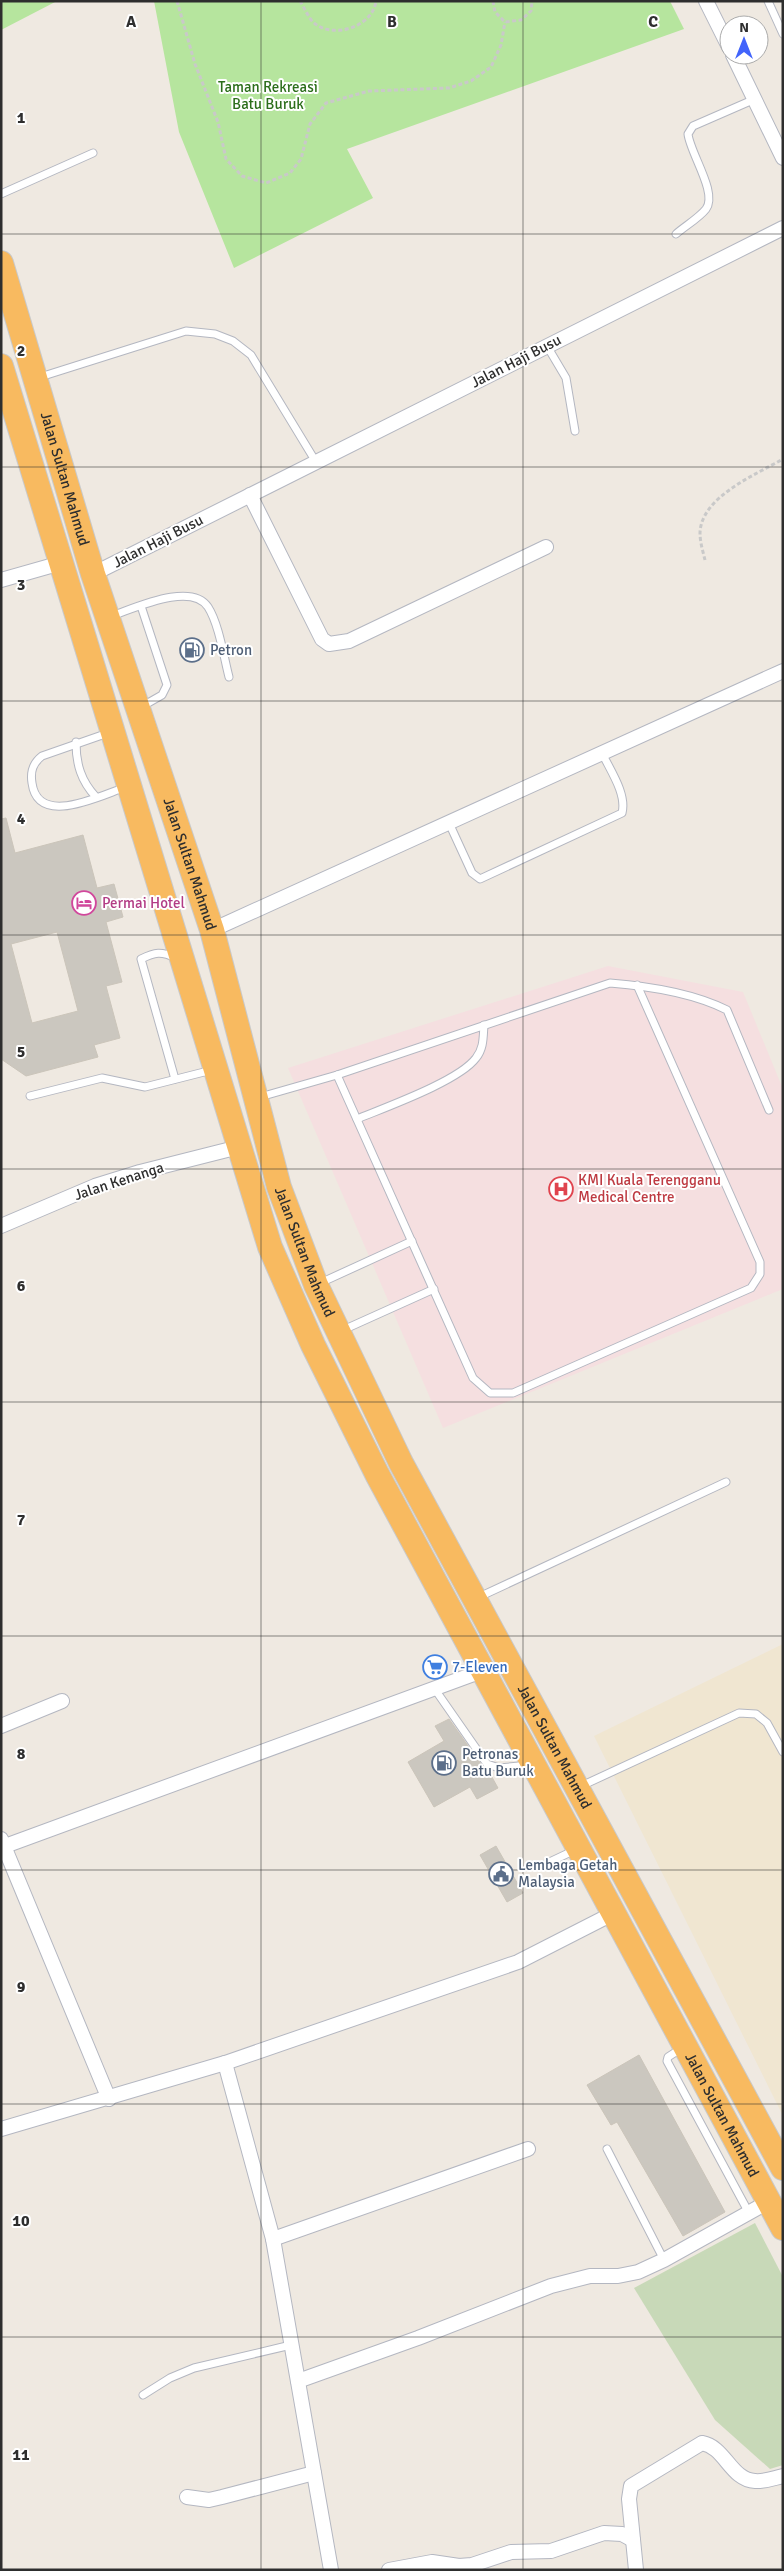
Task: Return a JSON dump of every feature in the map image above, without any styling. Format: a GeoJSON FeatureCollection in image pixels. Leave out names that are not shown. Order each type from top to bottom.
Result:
{"type":"FeatureCollection","features":[{"type":"Feature","properties":{"kind":"highway","name":"Jalan Sultan Mahmud"},"geometry":{"type":"LineString","coordinates":[[1,263],[93,574],[212,930],[279,1187],[316,1285],[401,1462],[783,2168]]}},
{"type":"Feature","properties":{"kind":"highway","name":"Jalan Sultan Mahmud"},"geometry":{"type":"LineString","coordinates":[[1,366],[5,394],[61,563],[270,1247],[313,1345],[377,1474],[685,2046],[697,2091],[715,2126],[758,2207],[783,2228]]}},
{"type":"Feature","properties":{"kind":"street"},"geometry":{"type":"LineString","coordinates":[[706,1],[719,27]]}},
{"type":"Feature","properties":{"kind":"street"},"geometry":{"type":"LineString","coordinates":[[738,65],[783,158]]}},
{"type":"Feature","properties":{"kind":"street","name":"Jalan Haji Busu"},"geometry":{"type":"LineString","coordinates":[[93,574],[783,228]]}},
{"type":"Feature","properties":{"kind":"street"},"geometry":{"type":"LineString","coordinates":[[250,495],[322,639],[329,644],[349,642],[546,548]]}},
{"type":"Feature","properties":{"kind":"street"},"geometry":{"type":"LineString","coordinates":[[1,580],[61,563]]}},
{"type":"Feature","properties":{"kind":"street"},"geometry":{"type":"LineString","coordinates":[[212,930],[783,671]]}},
{"type":"Feature","properties":{"kind":"street","name":"Jalan Kenanga"},"geometry":{"type":"LineString","coordinates":[[1,1226],[95,1186],[140,1172],[239,1147]]}},
{"type":"Feature","properties":{"kind":"street"},"geometry":{"type":"LineString","coordinates":[[109,2099],[3,1842],[482,1671]]}},
{"type":"Feature","properties":{"kind":"street"},"geometry":{"type":"LineString","coordinates":[[1,1726],[62,1701]]}},
{"type":"Feature","properties":{"kind":"street"},"geometry":{"type":"LineString","coordinates":[[1,2129],[109,2099],[225,2063],[518,1962],[614,1913]]}},
{"type":"Feature","properties":{"kind":"street"},"geometry":{"type":"LineString","coordinates":[[225,2063],[272,2239],[331,2570]]}},
{"type":"Feature","properties":{"kind":"street"},"geometry":{"type":"LineString","coordinates":[[272,2239],[528,2149]]}},
{"type":"Feature","properties":{"kind":"street"},"geometry":{"type":"LineString","coordinates":[[298,2381],[418,2338],[551,2286],[590,2276],[618,2276],[638,2272],[664,2260],[758,2207]]}},
{"type":"Feature","properties":{"kind":"street"},"geometry":{"type":"LineString","coordinates":[[636,2570],[629,2499],[631,2486],[702,2443],[711,2445],[743,2479],[756,2482],[783,2476]]}},
{"type":"Feature","properties":{"kind":"street"},"geometry":{"type":"LineString","coordinates":[[187,2497],[209,2500],[314,2473]]}},
{"type":"Feature","properties":{"kind":"street"},"geometry":{"type":"LineString","coordinates":[[389,2570],[432,2562],[459,2566],[472,2565],[512,2552],[551,2551],[604,2533],[622,2534],[633,2540]]}},
{"type":"Feature","properties":{"kind":"lane"},"geometry":{"type":"LineString","coordinates":[[768,1],[783,34]]}},
{"type":"Feature","properties":{"kind":"lane"},"geometry":{"type":"LineString","coordinates":[[676,234],[706,208],[710,199],[708,187],[689,144],[688,134],[693,126],[756,99]]}},
{"type":"Feature","properties":{"kind":"lane"},"geometry":{"type":"LineString","coordinates":[[1,194],[92,153]]}},
{"type":"Feature","properties":{"kind":"lane"},"geometry":{"type":"LineString","coordinates":[[35,378],[186,331],[215,334],[233,341],[251,355],[316,462]]}},
{"type":"Feature","properties":{"kind":"lane"},"geometry":{"type":"LineString","coordinates":[[547,346],[566,378],[575,431]]}},
{"type":"Feature","properties":{"kind":"lane"},"geometry":{"type":"LineString","coordinates":[[108,617],[180,596],[197,599],[208,606],[229,677]]}},
{"type":"Feature","properties":{"kind":"lane"},"geometry":{"type":"LineString","coordinates":[[138,708],[162,696],[167,684],[141,606]]}},
{"type":"Feature","properties":{"kind":"lane"},"geometry":{"type":"LineString","coordinates":[[113,732],[76,742],[42,756],[35,762],[31,771],[34,792],[40,800],[54,808],[68,807],[128,786]]}},
{"type":"Feature","properties":{"kind":"lane"},"geometry":{"type":"LineString","coordinates":[[76,742],[80,774],[84,783],[96,797]]}},
{"type":"Feature","properties":{"kind":"lane"},"geometry":{"type":"LineString","coordinates":[[448,823],[472,873],[480,879],[622,813],[624,805],[622,799],[602,753]]}},
{"type":"Feature","properties":{"kind":"lane"},"geometry":{"type":"LineString","coordinates":[[175,1079],[141,959],[156,952],[165,953],[183,962]]}},
{"type":"Feature","properties":{"kind":"lane"},"geometry":{"type":"LineString","coordinates":[[255,1099],[337,1075],[610,983],[637,985],[713,1003],[727,1010],[769,1110]]}},
{"type":"Feature","properties":{"kind":"lane"},"geometry":{"type":"LineString","coordinates":[[337,1075],[474,1378],[490,1393],[513,1393],[751,1288],[760,1274],[760,1262],[637,985]]}},
{"type":"Feature","properties":{"kind":"lane"},"geometry":{"type":"LineString","coordinates":[[357,1120],[461,1073],[476,1058],[483,1046],[484,1025]]}},
{"type":"Feature","properties":{"kind":"lane"},"geometry":{"type":"LineString","coordinates":[[30,1096],[102,1078],[145,1087],[215,1069]]}},
{"type":"Feature","properties":{"kind":"lane"},"geometry":{"type":"LineString","coordinates":[[316,1285],[412,1241]]}},
{"type":"Feature","properties":{"kind":"lane"},"geometry":{"type":"LineString","coordinates":[[337,1332],[434,1289]]}},
{"type":"Feature","properties":{"kind":"lane"},"geometry":{"type":"LineString","coordinates":[[474,1599],[726,1482]]}},
{"type":"Feature","properties":{"kind":"lane"},"geometry":{"type":"LineString","coordinates":[[434,1688],[487,1764],[499,1768],[533,1764]]}},
{"type":"Feature","properties":{"kind":"lane"},"geometry":{"type":"LineString","coordinates":[[576,1788],[739,1713],[756,1714],[767,1723],[783,1752]]}},
{"type":"Feature","properties":{"kind":"lane"},"geometry":{"type":"LineString","coordinates":[[539,1867],[578,1848]]}},
{"type":"Feature","properties":{"kind":"lane"},"geometry":{"type":"LineString","coordinates":[[607,2149],[664,2260]]}},
{"type":"Feature","properties":{"kind":"lane"},"geometry":{"type":"LineString","coordinates":[[143,2395],[170,2378],[194,2368],[291,2345]]}},
{"type":"Feature","properties":{"kind":"path"},"geometry":{"type":"LineString","coordinates":[[178,1],[195,64],[218,122],[226,159],[242,176],[266,183],[290,173],[301,159],[310,124],[326,103],[369,91],[449,88],[471,81],[491,67],[501,45],[505,22]]}},
{"type":"Feature","properties":{"kind":"path"},"geometry":{"type":"LineString","coordinates":[[300,1],[313,22],[331,31],[358,26],[375,9],[376,1]]}},
{"type":"Feature","properties":{"kind":"path"},"geometry":{"type":"LineString","coordinates":[[493,1],[495,12],[505,22]]}},
{"type":"Feature","properties":{"kind":"path"},"geometry":{"type":"LineString","coordinates":[[505,22],[521,20],[531,11],[532,1]]}},
{"type":"Feature","properties":{"kind":"path"},"geometry":{"type":"LineString","coordinates":[[704,560],[700,533],[708,509],[731,489],[783,459]]}},
{"type":"Feature","properties":{"kind":"shaded area","name":"KMI Kuala Terengganu Medical Centre"},"geometry":{"type":"Polygon","coordinates":[[[608,966],[743,992],[783,1089],[783,1289],[443,1428],[288,1068],[608,966]]]}},
{"type":"Feature","properties":{"kind":"shaded area"},"geometry":{"type":"Polygon","coordinates":[[[783,1644],[783,2116],[594,1736],[783,1644]]]}},
{"type":"Feature","properties":{"kind":"green space"},"geometry":{"type":"Polygon","coordinates":[[[1,1],[57,1],[1,30],[1,1]]]}},
{"type":"Feature","properties":{"kind":"green space","name":"Taman Rekreasi Batu Buruk"},"geometry":{"type":"Polygon","coordinates":[[[154,1],[670,1],[684,29],[347,149],[373,198],[234,268],[179,132],[154,1]]]}},
{"type":"Feature","properties":{"kind":"green space"},"geometry":{"type":"Polygon","coordinates":[[[755,2223],[783,2277],[783,2465],[770,2469],[715,2420],[634,2288],[755,2223]]]}},
{"type":"Feature","properties":{"kind":"building"},"geometry":{"type":"Polygon","coordinates":[[[6,818],[15,853],[83,835],[97,888],[114,884],[123,917],[106,922],[122,982],[106,986],[120,1038],[94,1045],[98,1057],[26,1076],[1,1059],[1,819],[6,818]],[[57,932],[11,944],[32,1023],[78,1011],[57,932]]]}},
{"type":"Feature","properties":{"kind":"building"},"geometry":{"type":"Polygon","coordinates":[[[449,1719],[483,1767],[488,1770],[498,1788],[477,1799],[470,1787],[434,1807],[408,1762],[444,1741],[435,1726],[449,1719]]]}},
{"type":"Feature","properties":{"kind":"building","name":"Lembaga Getah Malaysia"},"geometry":{"type":"Polygon","coordinates":[[[496,1846],[523,1893],[507,1902],[480,1855],[496,1846]]]}},
{"type":"Feature","properties":{"kind":"building"},"geometry":{"type":"Polygon","coordinates":[[[639,2055],[725,2212],[683,2236],[617,2122],[611,2125],[587,2085],[639,2055]]]}},
{"type":"Feature","properties":{"kind":"place","name":"Petron"},"geometry":{"type":"Point","coordinates":[192,650]}},
{"type":"Feature","properties":{"kind":"place","name":"Permai Hotel"},"geometry":{"type":"Point","coordinates":[84,903]}},
{"type":"Feature","properties":{"kind":"place","name":"KMI Kuala Terengganu Medical Centre"},"geometry":{"type":"Point","coordinates":[561,1189]}},
{"type":"Feature","properties":{"kind":"place","name":"7-Eleven"},"geometry":{"type":"Point","coordinates":[435,1667]}},
{"type":"Feature","properties":{"kind":"place","name":"Petronas Batu Buruk"},"geometry":{"type":"Point","coordinates":[444,1763]}},
{"type":"Feature","properties":{"kind":"place","name":"Lembaga Getah Malaysia"},"geometry":{"type":"Point","coordinates":[501,1874]}}]}
